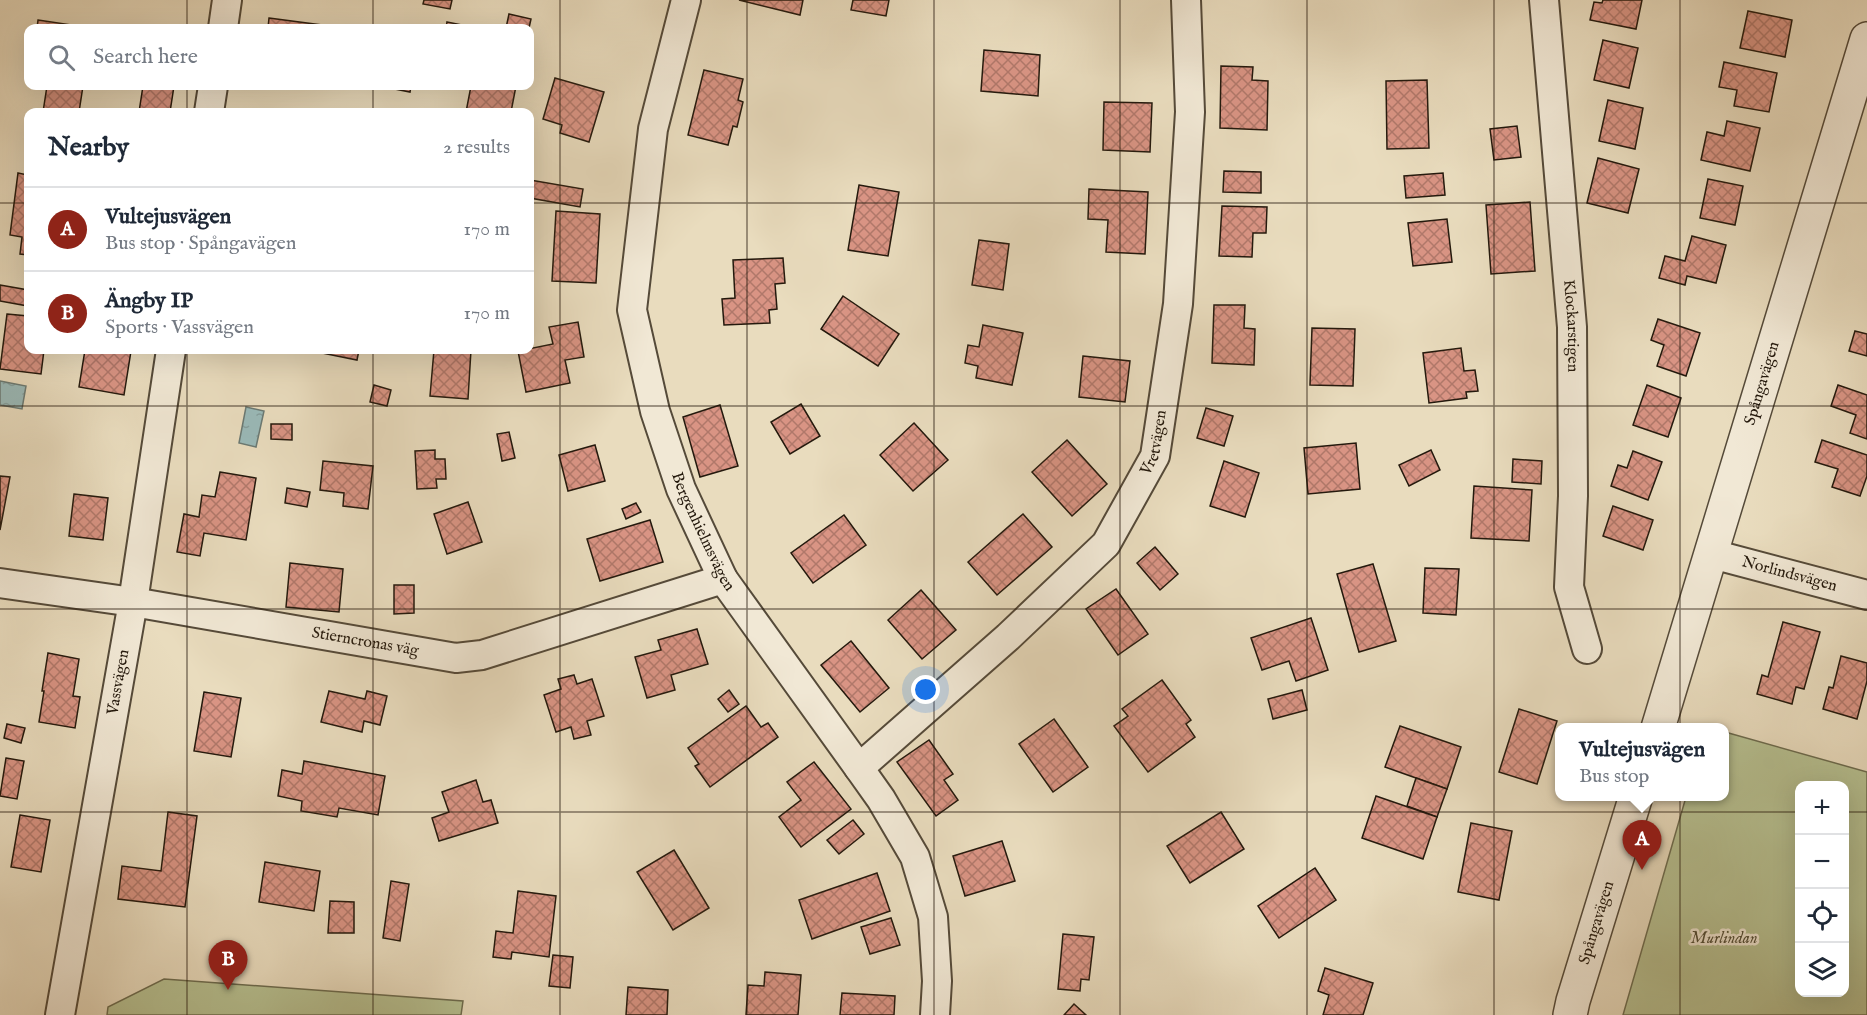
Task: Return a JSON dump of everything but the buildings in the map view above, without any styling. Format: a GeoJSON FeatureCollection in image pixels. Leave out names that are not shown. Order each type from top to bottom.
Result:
{"type":"FeatureCollection","features":[{"type":"Feature","properties":{"kind":"street"},"geometry":{"type":"LineString","coordinates":[[223,24],[227,0]]}},
{"type":"Feature","properties":{"kind":"street","name":"Bergenhielmsvägen"},"geometry":{"type":"LineString","coordinates":[[686,0],[653,129],[632,310],[655,411],[681,489],[723,579],[859,768],[915,857],[933,917],[937,981],[935,1015]]}},
{"type":"Feature","properties":{"kind":"street","name":"Vretvägen"},"geometry":{"type":"LineString","coordinates":[[859,768],[1008,637],[1106,544],[1155,456],[1178,304],[1190,112],[1186,0]]}},
{"type":"Feature","properties":{"kind":"street","name":"Klockarstigen"},"geometry":{"type":"LineString","coordinates":[[1544,0],[1572,327],[1573,496],[1569,587],[1587,649]]}},
{"type":"Feature","properties":{"kind":"street","name":"Spångavägen"},"geometry":{"type":"LineString","coordinates":[[1660,723],[1867,39]]}},
{"type":"Feature","properties":{"kind":"street"},"geometry":{"type":"LineString","coordinates":[[209,108],[212,90]]}},
{"type":"Feature","properties":{"kind":"street","name":"Vassvägen"},"geometry":{"type":"LineString","coordinates":[[60,1015],[132,602],[170,354]]}},
{"type":"Feature","properties":{"kind":"street","name":"Norlindsvägen"},"geometry":{"type":"LineString","coordinates":[[1712,554],[1867,595]]}},
{"type":"Feature","properties":{"kind":"street","name":"Stierncronas väg"},"geometry":{"type":"LineString","coordinates":[[0,583],[132,602],[456,658],[482,655],[723,579]]}},
{"type":"Feature","properties":{"kind":"street","name":"Spångavägen"},"geometry":{"type":"LineString","coordinates":[[1570,1015],[1634,801]]}},
{"type":"Feature","properties":{"kind":"green space","name":"Murlindan"},"geometry":{"type":"Polygon","coordinates":[[[1729,733],[1867,772],[1867,1015],[1623,1015],[1685,801],[1729,801],[1729,733]]]}},
{"type":"Feature","properties":{"kind":"green space"},"geometry":{"type":"Polygon","coordinates":[[[164,979],[463,1001],[461,1015],[107,1015],[108,1007],[164,979]]]}},
{"type":"Feature","properties":{"kind":"water"},"geometry":{"type":"Polygon","coordinates":[[[0,381],[26,386],[22,409],[0,405],[0,381]]]}},
{"type":"Feature","properties":{"kind":"water"},"geometry":{"type":"Polygon","coordinates":[[[246,407],[264,411],[256,447],[239,443],[246,407]]]}},
{"type":"Feature","properties":{"kind":"place","name":"Vultejusvägen"},"geometry":{"type":"Point","coordinates":[1642,870]}},
{"type":"Feature","properties":{"kind":"place","name":"Ängby IP"},"geometry":{"type":"Point","coordinates":[228,990]}}]}
